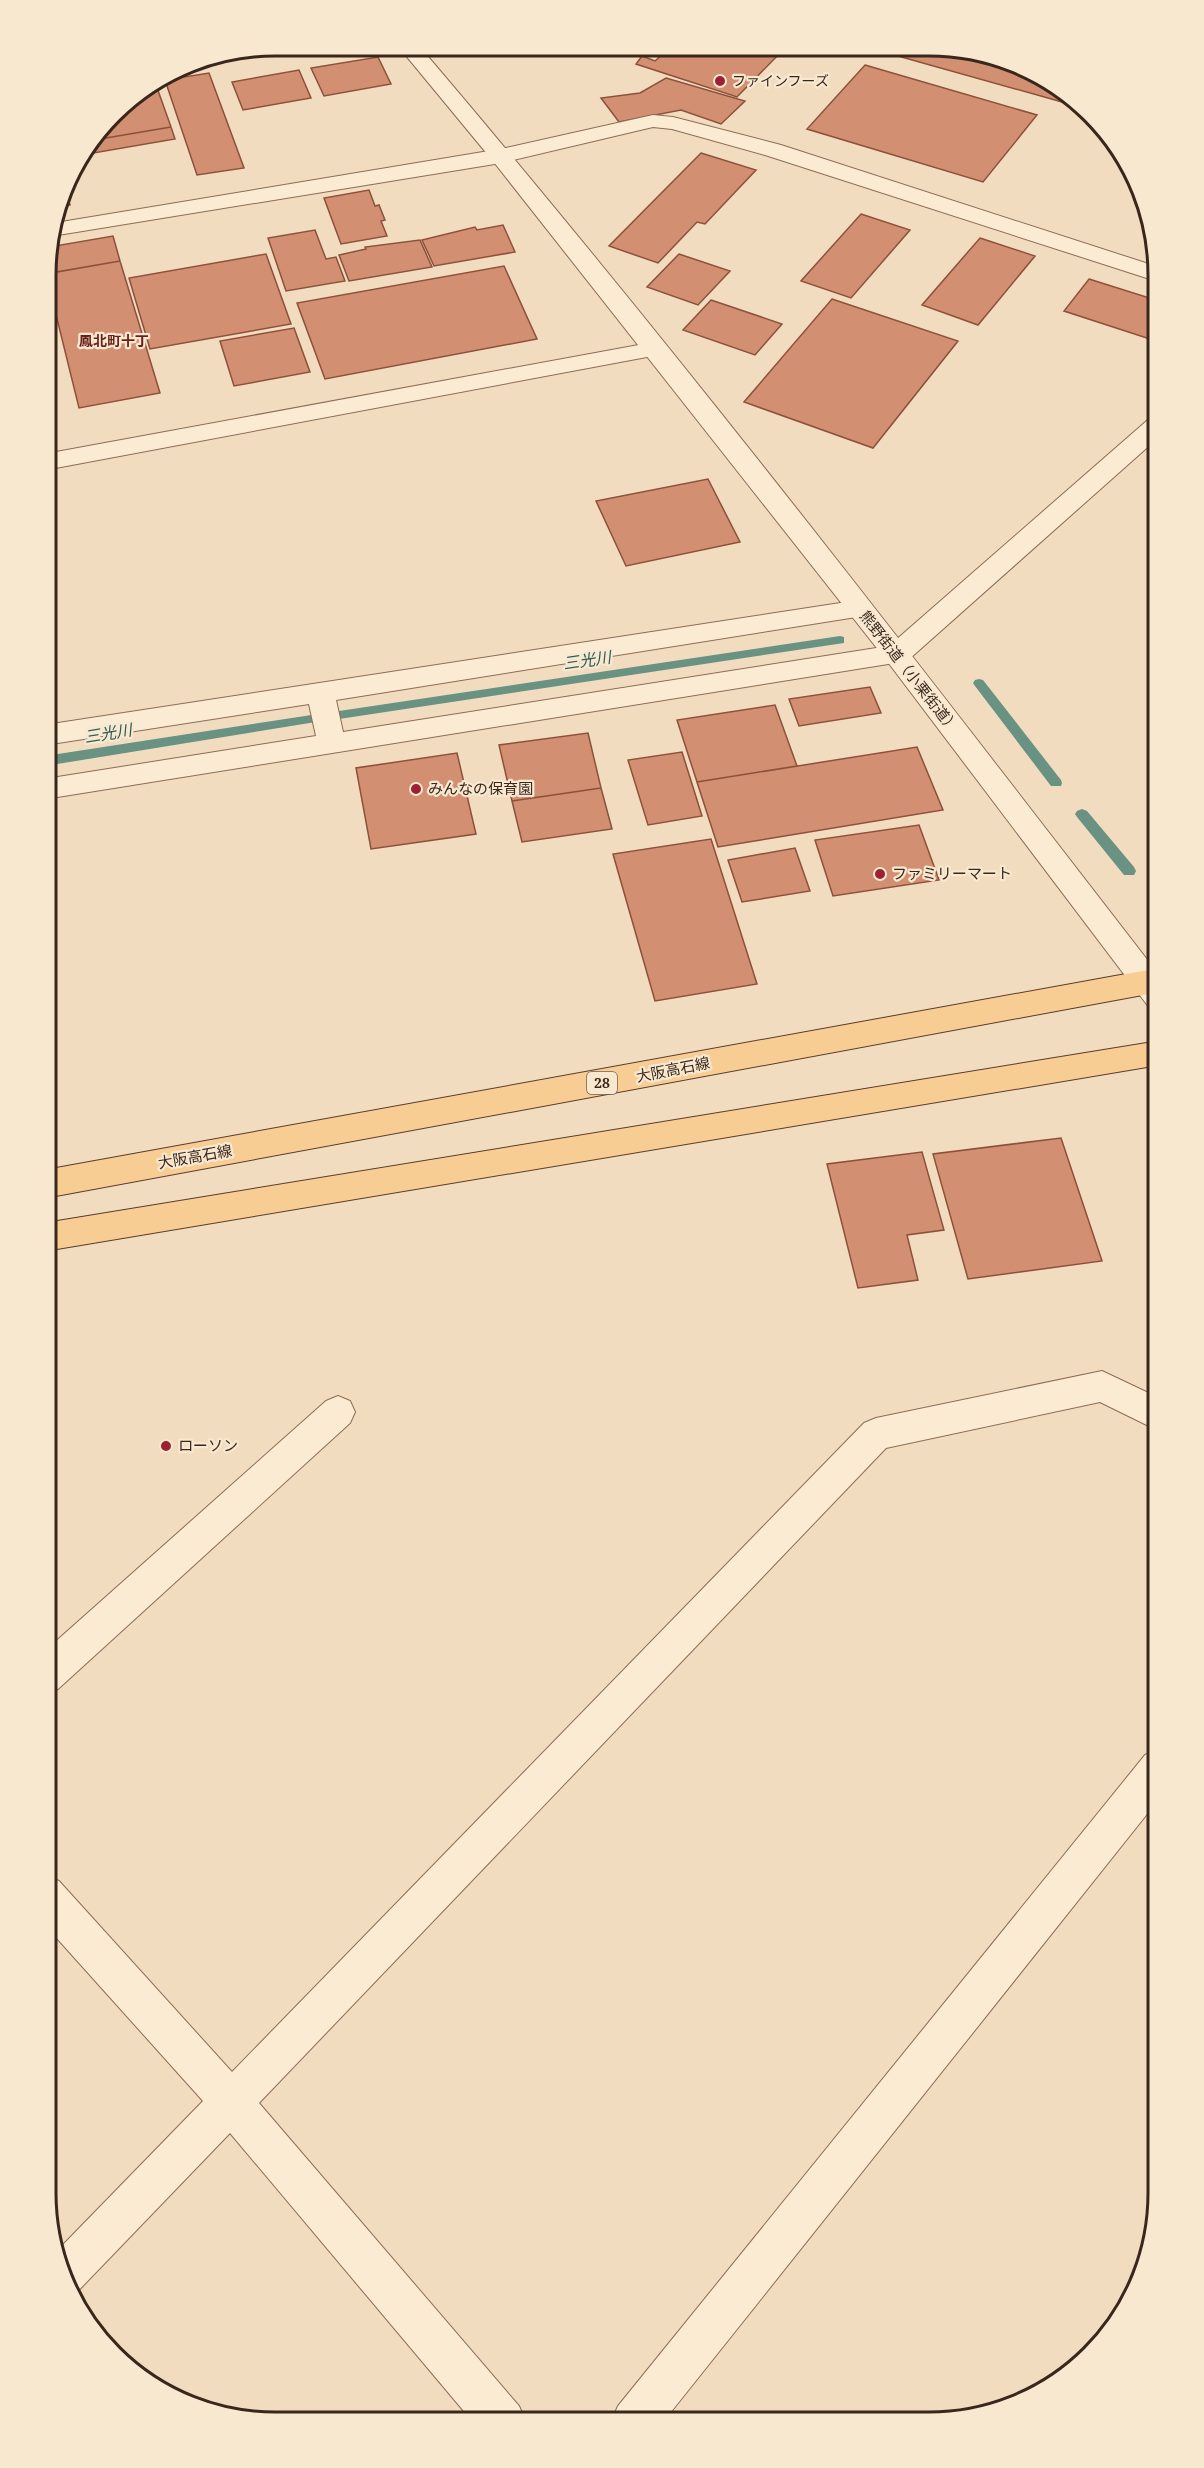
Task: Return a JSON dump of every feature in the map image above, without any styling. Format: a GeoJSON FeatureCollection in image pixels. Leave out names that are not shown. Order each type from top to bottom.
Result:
{"type":"FeatureCollection","features":[{"type":"Feature","properties":{"kind":"main road","name":"大阪高石線"},"geometry":{"type":"LineString","coordinates":[[56,1182],[1148,986]]}},
{"type":"Feature","properties":{"kind":"main road"},"geometry":{"type":"LineString","coordinates":[[56,1235],[1148,1055]]}},
{"type":"Feature","properties":{"kind":"street"},"geometry":{"type":"LineString","coordinates":[[417,56],[501,156]]}},
{"type":"Feature","properties":{"kind":"street"},"geometry":{"type":"LineString","coordinates":[[61,229],[501,156],[652,122],[673,123],[773,150],[1148,272]]}},
{"type":"Feature","properties":{"kind":"street","name":"熊野街道（小栗街道）"},"geometry":{"type":"LineString","coordinates":[[501,156],[897,654],[1148,975]]}},
{"type":"Feature","properties":{"kind":"street"},"geometry":{"type":"LineString","coordinates":[[56,460],[655,349]]}},
{"type":"Feature","properties":{"kind":"street"},"geometry":{"type":"LineString","coordinates":[[56,787],[331,740],[897,654],[1148,434]]}},
{"type":"Feature","properties":{"kind":"street"},"geometry":{"type":"LineString","coordinates":[[56,734],[322,700],[860,609]]}},
{"type":"Feature","properties":{"kind":"street"},"geometry":{"type":"LineString","coordinates":[[322,700],[331,740]]}},
{"type":"Feature","properties":{"kind":"street"},"geometry":{"type":"LineString","coordinates":[[69,2270],[876,1434],[1102,1386],[1148,1409]]}},
{"type":"Feature","properties":{"kind":"street"},"geometry":{"type":"LineString","coordinates":[[56,1666],[338,1412]]}},
{"type":"Feature","properties":{"kind":"street"},"geometry":{"type":"LineString","coordinates":[[642,2412],[1148,1782]]}},
{"type":"Feature","properties":{"kind":"street"},"geometry":{"type":"LineString","coordinates":[[56,1907],[231,2103],[494,2412]]}},
{"type":"Feature","properties":{"kind":"building","name":"ファインフーズ"},"geometry":{"type":"Polygon","coordinates":[[[642,56],[655,61],[661,56],[777,56],[737,97],[636,64],[642,56]]]}},
{"type":"Feature","properties":{"kind":"building"},"geometry":{"type":"Polygon","coordinates":[[[898,56],[958,57],[986,63],[1027,78],[1065,103],[898,56]]]}},
{"type":"Feature","properties":{"kind":"building"},"geometry":{"type":"Polygon","coordinates":[[[378,57],[391,84],[324,96],[311,68],[378,57]]]}},
{"type":"Feature","properties":{"kind":"building"},"geometry":{"type":"Polygon","coordinates":[[[865,65],[1037,115],[983,182],[807,129],[865,65]]]}},
{"type":"Feature","properties":{"kind":"building"},"geometry":{"type":"Polygon","coordinates":[[[299,70],[311,98],[243,110],[232,82],[299,70]]]}},
{"type":"Feature","properties":{"kind":"building"},"geometry":{"type":"Polygon","coordinates":[[[209,73],[244,168],[197,175],[166,84],[177,78],[209,73]]]}},
{"type":"Feature","properties":{"kind":"building","name":"ファインフーズ"},"geometry":{"type":"Polygon","coordinates":[[[666,78],[745,101],[721,124],[681,110],[619,122],[601,98],[640,93],[666,78]]]}},
{"type":"Feature","properties":{"kind":"building"},"geometry":{"type":"Polygon","coordinates":[[[158,89],[171,127],[103,138],[130,110],[158,89]]]}},
{"type":"Feature","properties":{"kind":"building"},"geometry":{"type":"Polygon","coordinates":[[[171,127],[175,139],[92,153],[103,138],[171,127]]]}},
{"type":"Feature","properties":{"kind":"building"},"geometry":{"type":"Polygon","coordinates":[[[701,153],[756,170],[705,224],[697,222],[658,263],[609,246],[701,153]]]}},
{"type":"Feature","properties":{"kind":"building"},"geometry":{"type":"Polygon","coordinates":[[[369,190],[375,206],[379,205],[385,220],[381,221],[387,236],[341,244],[324,198],[369,190]]]}},
{"type":"Feature","properties":{"kind":"building"},"geometry":{"type":"Polygon","coordinates":[[[861,214],[910,230],[851,298],[801,281],[861,214]]]}},
{"type":"Feature","properties":{"kind":"building"},"geometry":{"type":"Polygon","coordinates":[[[503,225],[515,252],[434,266],[422,240],[475,227],[477,230],[503,225]]]}},
{"type":"Feature","properties":{"kind":"building"},"geometry":{"type":"Polygon","coordinates":[[[315,230],[326,259],[336,257],[345,281],[286,291],[268,238],[315,230]]]}},
{"type":"Feature","properties":{"kind":"building"},"geometry":{"type":"Polygon","coordinates":[[[113,236],[120,261],[56,272],[57,246],[113,236]]]}},
{"type":"Feature","properties":{"kind":"building"},"geometry":{"type":"Polygon","coordinates":[[[980,238],[1035,256],[978,325],[922,305],[980,238]]]}},
{"type":"Feature","properties":{"kind":"building"},"geometry":{"type":"Polygon","coordinates":[[[420,240],[432,267],[349,281],[339,255],[366,249],[365,247],[420,240]]]}},
{"type":"Feature","properties":{"kind":"building"},"geometry":{"type":"Polygon","coordinates":[[[266,254],[291,324],[150,349],[129,278],[266,254]]]}},
{"type":"Feature","properties":{"kind":"building"},"geometry":{"type":"Polygon","coordinates":[[[679,254],[730,271],[698,305],[647,287],[679,254]]]}},
{"type":"Feature","properties":{"kind":"building"},"geometry":{"type":"Polygon","coordinates":[[[120,261],[160,393],[79,408],[56,315],[56,272],[120,261]]]}},
{"type":"Feature","properties":{"kind":"building"},"geometry":{"type":"Polygon","coordinates":[[[504,266],[537,339],[325,379],[297,303],[504,266]]]}},
{"type":"Feature","properties":{"kind":"building"},"geometry":{"type":"Polygon","coordinates":[[[1089,279],[1148,298],[1148,338],[1064,311],[1089,279]]]}},
{"type":"Feature","properties":{"kind":"building"},"geometry":{"type":"Polygon","coordinates":[[[832,299],[958,341],[873,448],[744,402],[832,299]]]}},
{"type":"Feature","properties":{"kind":"building"},"geometry":{"type":"Polygon","coordinates":[[[711,300],[782,324],[755,355],[683,330],[711,300]]]}},
{"type":"Feature","properties":{"kind":"building"},"geometry":{"type":"Polygon","coordinates":[[[294,328],[310,372],[234,386],[220,341],[294,328]]]}},
{"type":"Feature","properties":{"kind":"building"},"geometry":{"type":"Polygon","coordinates":[[[708,479],[740,542],[626,566],[596,501],[708,479]]]}},
{"type":"Feature","properties":{"kind":"building"},"geometry":{"type":"Polygon","coordinates":[[[870,687],[881,713],[799,726],[789,699],[870,687]]]}},
{"type":"Feature","properties":{"kind":"building"},"geometry":{"type":"Polygon","coordinates":[[[775,705],[797,766],[697,782],[677,720],[775,705]]]}},
{"type":"Feature","properties":{"kind":"building"},"geometry":{"type":"Polygon","coordinates":[[[588,733],[601,788],[512,801],[499,745],[588,733]]]}},
{"type":"Feature","properties":{"kind":"building"},"geometry":{"type":"Polygon","coordinates":[[[917,747],[943,810],[718,847],[697,782],[917,747]]]}},
{"type":"Feature","properties":{"kind":"building"},"geometry":{"type":"Polygon","coordinates":[[[682,752],[702,816],[648,825],[628,760],[682,752]]]}},
{"type":"Feature","properties":{"kind":"building"},"geometry":{"type":"Polygon","coordinates":[[[457,753],[476,834],[371,849],[356,768],[457,753]]]}},
{"type":"Feature","properties":{"kind":"building"},"geometry":{"type":"Polygon","coordinates":[[[601,788],[612,829],[522,842],[512,801],[601,788]]]}},
{"type":"Feature","properties":{"kind":"building"},"geometry":{"type":"Polygon","coordinates":[[[919,825],[939,880],[833,896],[815,840],[919,825]]]}},
{"type":"Feature","properties":{"kind":"building"},"geometry":{"type":"Polygon","coordinates":[[[711,839],[757,984],[655,1001],[613,854],[711,839]]]}},
{"type":"Feature","properties":{"kind":"building"},"geometry":{"type":"Polygon","coordinates":[[[795,848],[810,891],[742,902],[728,860],[795,848]]]}},
{"type":"Feature","properties":{"kind":"building"},"geometry":{"type":"Polygon","coordinates":[[[1061,1138],[1102,1261],[968,1279],[933,1154],[1061,1138]]]}},
{"type":"Feature","properties":{"kind":"building"},"geometry":{"type":"Polygon","coordinates":[[[922,1152],[944,1230],[907,1235],[918,1280],[858,1288],[827,1164],[922,1152]]]}},
{"type":"Feature","properties":{"kind":"waterway","name":"三光川"},"geometry":{"type":"LineString","coordinates":[[339,715],[840,640]]}},
{"type":"Feature","properties":{"kind":"waterway","name":"三光川"},"geometry":{"type":"LineString","coordinates":[[979,683],[1056,783]]}},
{"type":"Feature","properties":{"kind":"waterway","name":"三光川"},"geometry":{"type":"LineString","coordinates":[[56,759],[318,718]]}},
{"type":"Feature","properties":{"kind":"waterway","name":"三光川"},"geometry":{"type":"LineString","coordinates":[[1082,814],[1129,871]]}},
{"type":"Feature","properties":{"kind":"place","name":"ファインフーズ"},"geometry":{"type":"Point","coordinates":[720,81]}},
{"type":"Feature","properties":{"kind":"place","name":"みんなの保育園"},"geometry":{"type":"Point","coordinates":[416,789]}},
{"type":"Feature","properties":{"kind":"place","name":"ファミリーマート"},"geometry":{"type":"Point","coordinates":[880,874]}},
{"type":"Feature","properties":{"kind":"place","name":"ローソン"},"geometry":{"type":"Point","coordinates":[166,1446]}},
{"type":"Feature","properties":{"kind":"district","name":"鳳北町十丁"},"geometry":{"type":"Point","coordinates":[114,341]}}]}
